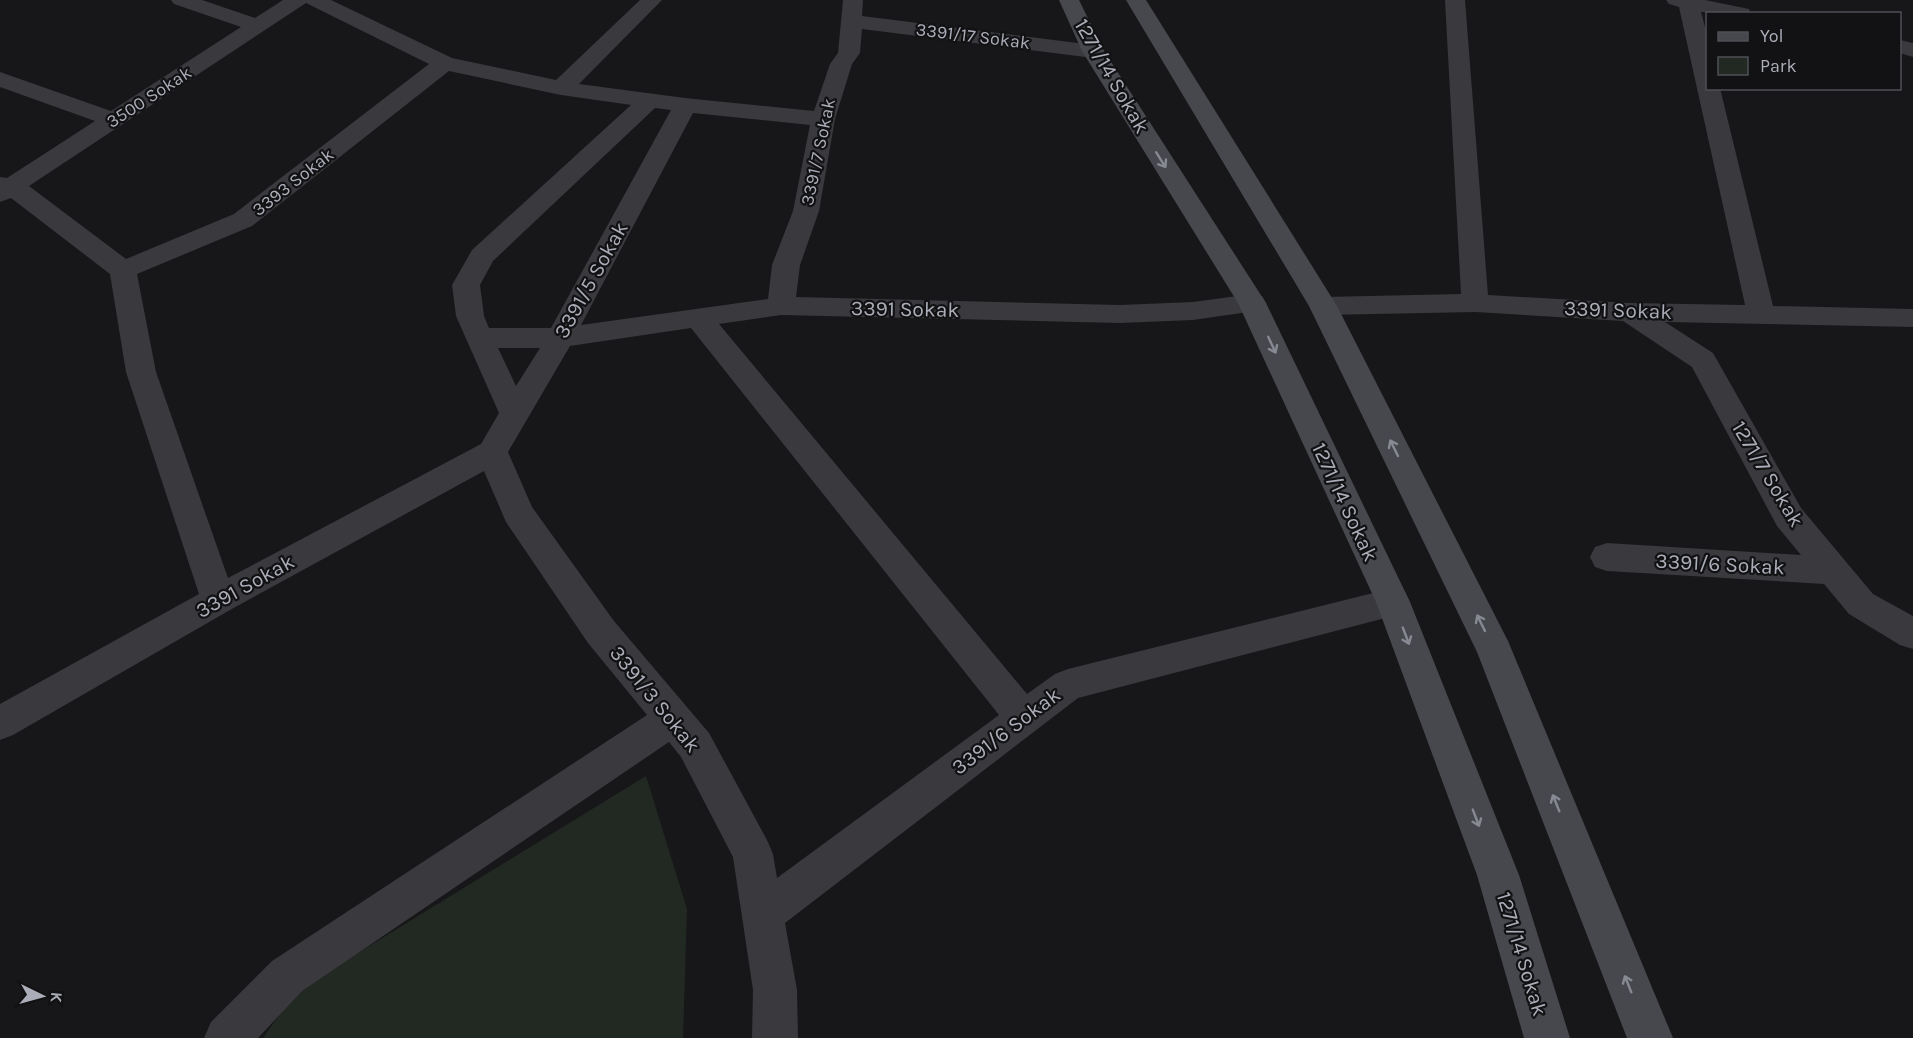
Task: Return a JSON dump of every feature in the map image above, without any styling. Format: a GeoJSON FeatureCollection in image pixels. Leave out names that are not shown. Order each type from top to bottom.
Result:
{"type":"FeatureCollection","features":[{"type":"Feature","properties":{"kind":"street"},"geometry":{"type":"LineString","coordinates":[[181,0],[258,26]]}},
{"type":"Feature","properties":{"kind":"street","name":"3500 Sokak"},"geometry":{"type":"LineString","coordinates":[[4,188],[297,0]]}},
{"type":"Feature","properties":{"kind":"street"},"geometry":{"type":"LineString","coordinates":[[314,0],[445,63],[561,88],[685,105],[823,119]]}},
{"type":"Feature","properties":{"kind":"street"},"geometry":{"type":"LineString","coordinates":[[561,88],[652,0]]}},
{"type":"Feature","properties":{"kind":"street","name":"1271/14 Sokak"},"geometry":{"type":"LineString","coordinates":[[1069,0],[1093,51],[1252,303],[1393,602],[1498,875],[1547,1038]]}},
{"type":"Feature","properties":{"kind":"street"},"geometry":{"type":"LineString","coordinates":[[1136,0],[1323,306],[1495,652],[1650,1038]]}},
{"type":"Feature","properties":{"kind":"street"},"geometry":{"type":"LineString","coordinates":[[1455,0],[1475,303]]}},
{"type":"Feature","properties":{"kind":"street"},"geometry":{"type":"LineString","coordinates":[[1706,80],[1682,1],[1732,12]]}},
{"type":"Feature","properties":{"kind":"street","name":"3391/17 Sokak"},"geometry":{"type":"LineString","coordinates":[[853,10],[1093,51]]}},
{"type":"Feature","properties":{"kind":"street","name":"3391/7 Sokak"},"geometry":{"type":"LineString","coordinates":[[782,306],[786,265],[806,211],[823,119],[841,64],[849,53],[853,10]]}},
{"type":"Feature","properties":{"kind":"street","name":"3393 Sokak"},"geometry":{"type":"LineString","coordinates":[[123,270],[243,220],[445,63]]}},
{"type":"Feature","properties":{"kind":"street"},"geometry":{"type":"LineString","coordinates":[[0,80],[112,120]]}},
{"type":"Feature","properties":{"kind":"street"},"geometry":{"type":"LineString","coordinates":[[1709,90],[1761,314]]}},
{"type":"Feature","properties":{"kind":"street"},"geometry":{"type":"LineString","coordinates":[[514,414],[470,316],[465,285],[482,256],[650,100]]}},
{"type":"Feature","properties":{"kind":"street","name":"3391/5 Sokak"},"geometry":{"type":"LineString","coordinates":[[492,452],[560,338],[685,105]]}},
{"type":"Feature","properties":{"kind":"street"},"geometry":{"type":"LineString","coordinates":[[4,188],[123,270],[141,372],[218,600]]}},
{"type":"Feature","properties":{"kind":"street","name":"3391 Sokak"},"geometry":{"type":"LineString","coordinates":[[479,338],[560,338],[782,306],[1120,314],[1192,311],[1252,303]]}},
{"type":"Feature","properties":{"kind":"street","name":"3391 Sokak"},"geometry":{"type":"LineString","coordinates":[[1323,306],[1475,303],[1629,312],[1913,318]]}},
{"type":"Feature","properties":{"kind":"street","name":"1271/7 Sokak"},"geometry":{"type":"LineString","coordinates":[[1629,312],[1703,360],[1789,517],[1861,604],[1913,634]]}},
{"type":"Feature","properties":{"kind":"street"},"geometry":{"type":"LineString","coordinates":[[699,319],[1024,718]]}},
{"type":"Feature","properties":{"kind":"street","name":"3391 Sokak"},"geometry":{"type":"LineString","coordinates":[[0,723],[218,600],[492,452]]}},
{"type":"Feature","properties":{"kind":"street","name":"3391/3 Sokak"},"geometry":{"type":"LineString","coordinates":[[492,452],[518,513],[601,632],[695,746],[753,854],[775,990],[775,1038]]}},
{"type":"Feature","properties":{"kind":"street","name":"3391/6 Sokak"},"geometry":{"type":"LineString","coordinates":[[1607,557],[1834,571]]}},
{"type":"Feature","properties":{"kind":"street","name":"3391/6 Sokak"},"geometry":{"type":"LineString","coordinates":[[763,914],[1068,685],[1393,602]]}},
{"type":"Feature","properties":{"kind":"street"},"geometry":{"type":"LineString","coordinates":[[227,1038],[287,976],[673,718]]}},
{"type":"Feature","properties":{"kind":"green space"},"geometry":{"type":"Polygon","coordinates":[[[646,776],[687,909],[683,1038],[263,1038],[296,991],[646,776]]]}}]}
